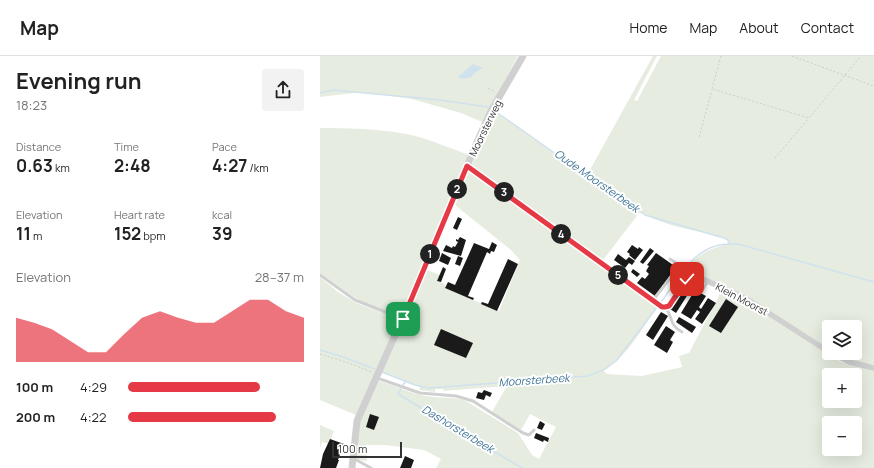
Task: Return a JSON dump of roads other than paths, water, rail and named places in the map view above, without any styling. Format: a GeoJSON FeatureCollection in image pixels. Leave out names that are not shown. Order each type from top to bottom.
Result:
{"type":"FeatureCollection","features":[{"type":"Feature","properties":{"kind":"street","name":"Moorsterweg"},"geometry":{"type":"LineString","coordinates":[[352,468],[357,421],[403,319],[491,111],[523,56]]}},
{"type":"Feature","properties":{"kind":"street"},"geometry":{"type":"LineString","coordinates":[[467,166],[662,307],[669,306],[687,279]]}},
{"type":"Feature","properties":{"kind":"street","name":"Klein Moorst"},"geometry":{"type":"LineString","coordinates":[[687,279],[691,276],[696,276],[747,299],[822,348]]}},
{"type":"Feature","properties":{"kind":"street","name":"Klein Moorst"},"geometry":{"type":"LineString","coordinates":[[846,360],[874,368]]}},
{"type":"Feature","properties":{"kind":"lane"},"geometry":{"type":"LineString","coordinates":[[653,300],[678,268],[676,263],[670,258]]}},
{"type":"Feature","properties":{"kind":"lane"},"geometry":{"type":"LineString","coordinates":[[320,275],[355,300],[403,319]]}},
{"type":"Feature","properties":{"kind":"lane"},"geometry":{"type":"LineString","coordinates":[[687,279],[703,289],[708,281]]}},
{"type":"Feature","properties":{"kind":"lane"},"geometry":{"type":"LineString","coordinates":[[665,307],[670,315],[672,324],[675,328],[682,332]]}},
{"type":"Feature","properties":{"kind":"lane"},"geometry":{"type":"LineString","coordinates":[[377,377],[420,393],[456,396],[472,401],[523,433],[530,435],[534,430]]}},
{"type":"Feature","properties":{"kind":"lane"},"geometry":{"type":"LineString","coordinates":[[353,458],[371,468]]}},
{"type":"Feature","properties":{"kind":"water"},"geometry":{"type":"Polygon","coordinates":[[[473,64],[483,68],[473,74],[472,77],[461,79],[458,77],[473,64]]]}},
{"type":"Feature","properties":{"kind":"waterway","name":"Oude Moorsterbeek"},"geometry":{"type":"LineString","coordinates":[[320,93],[333,90],[440,100],[488,107]]}},
{"type":"Feature","properties":{"kind":"waterway","name":"Oude Moorsterbeek"},"geometry":{"type":"LineString","coordinates":[[495,111],[645,215],[724,238],[728,240],[730,244]]}},
{"type":"Feature","properties":{"kind":"waterway","name":"Moorsterbeek"},"geometry":{"type":"LineString","coordinates":[[661,302],[679,276],[700,253],[709,248],[724,244],[738,244],[874,282]]}},
{"type":"Feature","properties":{"kind":"waterway","name":"Moorsterbeek"},"geometry":{"type":"LineString","coordinates":[[382,372],[415,385],[429,388],[588,376],[603,370],[616,361],[658,306]]}},
{"type":"Feature","properties":{"kind":"waterway","name":"Moorsterbeek"},"geometry":{"type":"LineString","coordinates":[[320,350],[375,369]]}},
{"type":"Feature","properties":{"kind":"waterway","name":"Moorsterbeek"},"geometry":{"type":"LineString","coordinates":[[403,385],[406,381]]}},
{"type":"Feature","properties":{"kind":"waterway","name":"Dashorsterbeek"},"geometry":{"type":"LineString","coordinates":[[401,389],[398,394],[522,468]]}}]}
